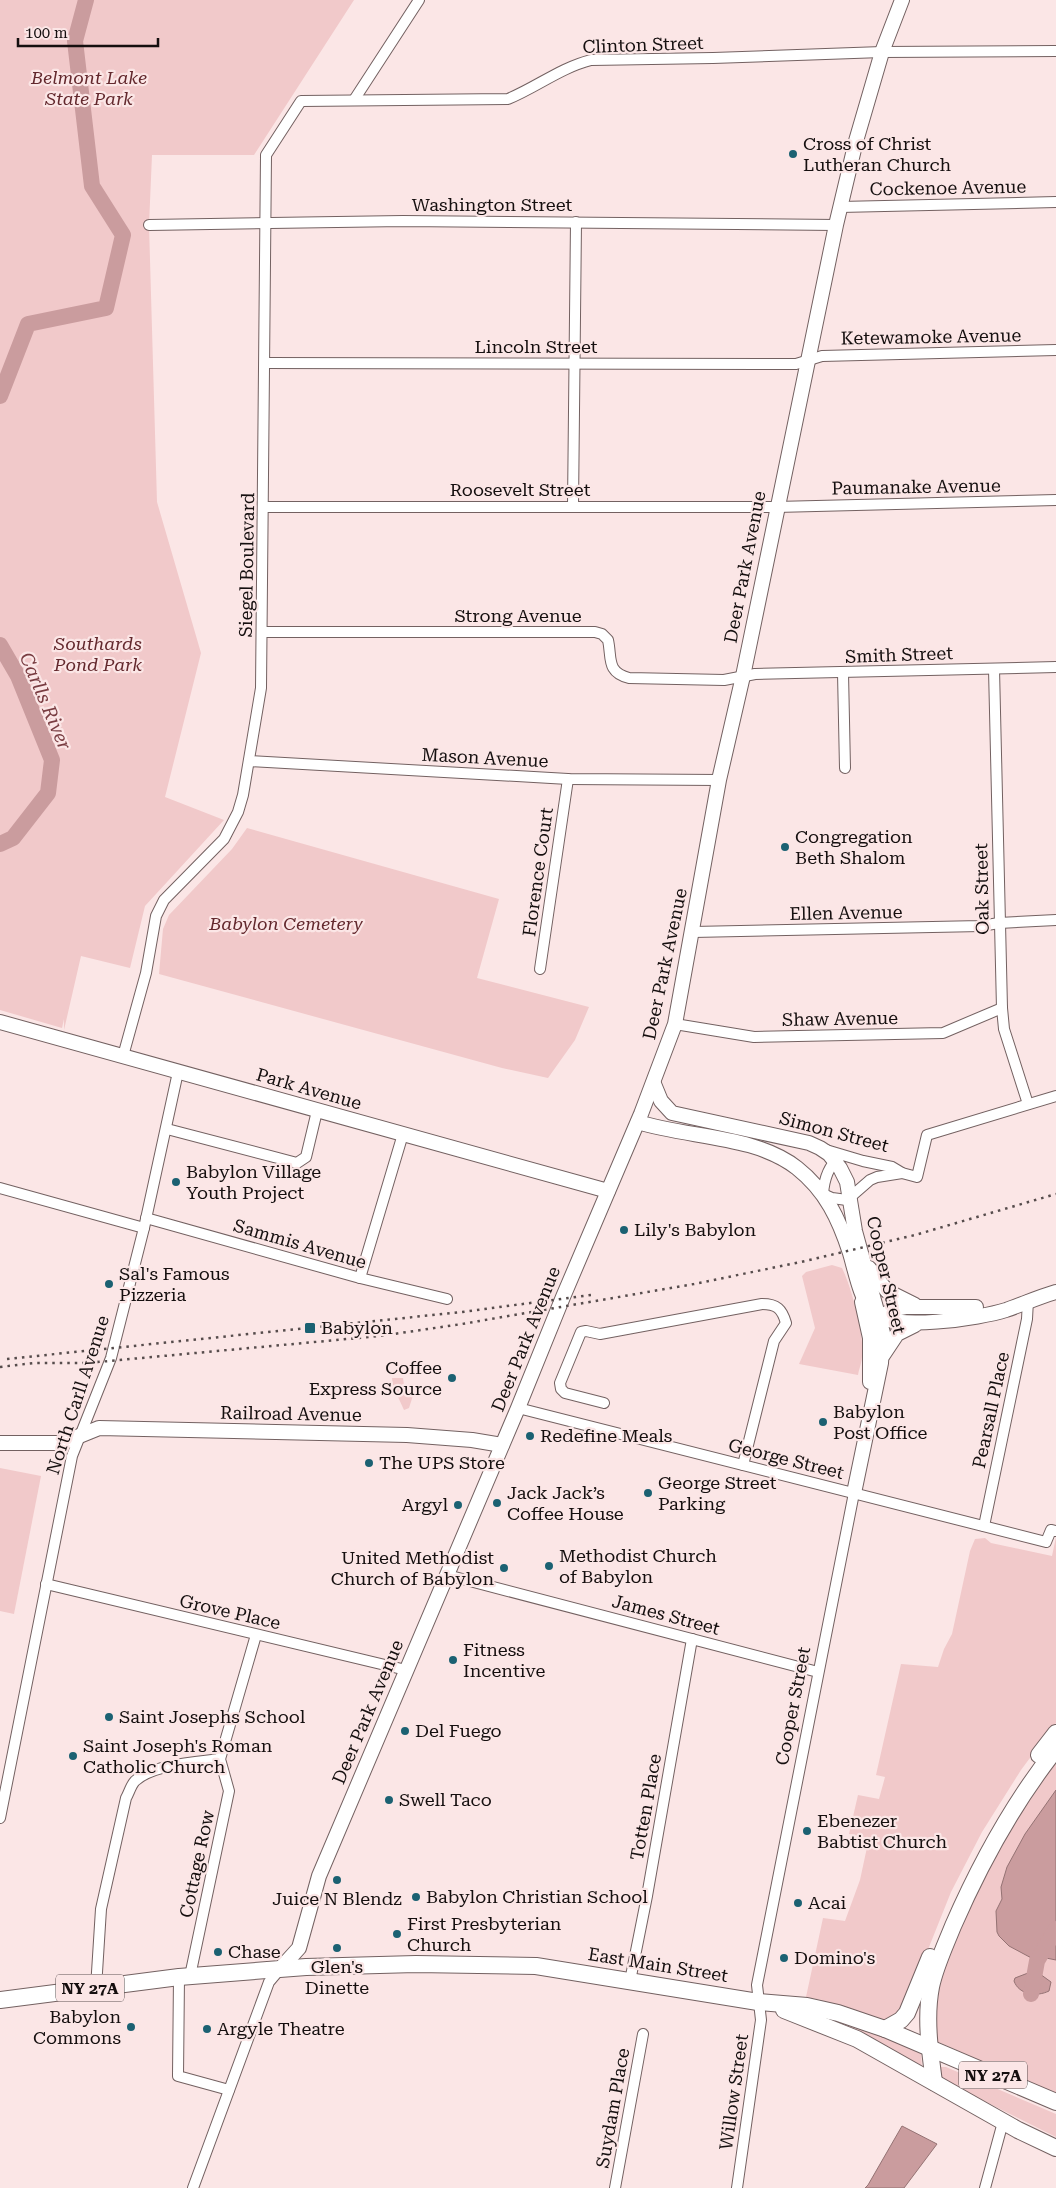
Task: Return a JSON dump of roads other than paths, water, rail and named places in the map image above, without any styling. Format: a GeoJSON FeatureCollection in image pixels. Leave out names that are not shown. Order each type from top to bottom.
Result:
{"type":"FeatureCollection","features":[{"type":"Feature","properties":{"kind":"main road","name":"Deer Park Avenue"},"geometry":{"type":"LineString","coordinates":[[280,1969],[298,1948],[320,1876],[640,1118],[675,1024],[719,780],[743,676],[776,507],[836,225],[882,52],[902,0]]}},
{"type":"Feature","properties":{"kind":"main road","name":"Park Avenue"},"geometry":{"type":"LineString","coordinates":[[0,1022],[608,1191]]}},
{"type":"Feature","properties":{"kind":"main road","name":"Simon Street"},"geometry":{"type":"LineString","coordinates":[[654,1084],[661,1101],[672,1113],[796,1140],[820,1148]]}},
{"type":"Feature","properties":{"kind":"main road","name":"Simon Street"},"geometry":{"type":"LineString","coordinates":[[640,1118],[698,1126],[740,1128]]}},
{"type":"Feature","properties":{"kind":"main road","name":"Simon Street"},"geometry":{"type":"LineString","coordinates":[[640,1118],[751,1147],[781,1158],[807,1176],[824,1194]]}},
{"type":"Feature","properties":{"kind":"main road","name":"Cooper Street"},"geometry":{"type":"LineString","coordinates":[[820,1148],[840,1158],[851,1198],[855,1231],[880,1318],[883,1337],[882,1356],[854,1493]]}},
{"type":"Feature","properties":{"kind":"main road"},"geometry":{"type":"LineString","coordinates":[[824,1194],[837,1216],[858,1282],[870,1309],[880,1318],[894,1322],[924,1322],[1006,1310],[1028,1300]]}},
{"type":"Feature","properties":{"kind":"main road"},"geometry":{"type":"LineString","coordinates":[[864,1260],[887,1291],[899,1299],[921,1307]]}},
{"type":"Feature","properties":{"kind":"main road","name":"Cooper Street"},"geometry":{"type":"LineString","coordinates":[[858,1282],[870,1338],[871,1370],[868,1418]]}},
{"type":"Feature","properties":{"kind":"main road"},"geometry":{"type":"LineString","coordinates":[[870,1338],[880,1318],[895,1309],[921,1307],[968,1308],[1028,1300],[1056,1292]]}},
{"type":"Feature","properties":{"kind":"main road"},"geometry":{"type":"LineString","coordinates":[[882,1356],[897,1334],[924,1322]]}},
{"type":"Feature","properties":{"kind":"main road","name":"Railroad Avenue"},"geometry":{"type":"LineString","coordinates":[[0,1443],[62,1443],[99,1428],[407,1435],[472,1440],[502,1445]]}},
{"type":"Feature","properties":{"kind":"main road"},"geometry":{"type":"LineString","coordinates":[[886,2029],[901,2020],[907,2012],[950,1911],[981,1848],[1018,1786],[1056,1733]]}},
{"type":"Feature","properties":{"kind":"main road"},"geometry":{"type":"LineString","coordinates":[[934,2082],[930,2048],[929,2009],[931,1986],[950,1932],[997,1839],[1023,1795],[1056,1749]]}},
{"type":"Feature","properties":{"kind":"main road","name":"East Main Street"},"geometry":{"type":"LineString","coordinates":[[280,1969],[416,1964],[529,1966],[630,1980],[758,2002],[818,2008],[886,2029],[930,2048]]}},
{"type":"Feature","properties":{"kind":"main road","name":"NY 27A"},"geometry":{"type":"LineString","coordinates":[[0,2000],[184,1976],[280,1969]]}},
{"type":"Feature","properties":{"kind":"main road","name":"East Main Street"},"geometry":{"type":"LineString","coordinates":[[758,2002],[822,2024],[857,2039],[934,2082]]}},
{"type":"Feature","properties":{"kind":"main road","name":"NY 27A"},"geometry":{"type":"LineString","coordinates":[[930,2048],[1056,2102]]}},
{"type":"Feature","properties":{"kind":"main road","name":"NY 27A"},"geometry":{"type":"LineString","coordinates":[[934,2082],[1003,2122],[1056,2148]]}},
{"type":"Feature","properties":{"kind":"street"},"geometry":{"type":"LineString","coordinates":[[354,100],[419,0]]}},
{"type":"Feature","properties":{"kind":"street","name":"Clinton Street"},"geometry":{"type":"LineString","coordinates":[[354,100],[508,99],[532,88],[571,65],[591,60],[882,52],[1056,51]]}},
{"type":"Feature","properties":{"kind":"street","name":"Siegel Boulevard"},"geometry":{"type":"LineString","coordinates":[[123,1056],[146,973],[156,916],[164,900],[224,839],[238,812],[262,688],[266,155],[301,102],[354,100]]}},
{"type":"Feature","properties":{"kind":"street","name":"Cockenoe Avenue"},"geometry":{"type":"LineString","coordinates":[[840,207],[1056,202]]}},
{"type":"Feature","properties":{"kind":"street","name":"Washington Street"},"geometry":{"type":"LineString","coordinates":[[149,225],[264,222],[576,222],[836,225]]}},
{"type":"Feature","properties":{"kind":"street"},"geometry":{"type":"LineString","coordinates":[[573,506],[573,363],[576,222]]}},
{"type":"Feature","properties":{"kind":"street","name":"Ketewamoke Avenue"},"geometry":{"type":"LineString","coordinates":[[807,359],[822,356],[1056,350]]}},
{"type":"Feature","properties":{"kind":"street","name":"Lincoln Street"},"geometry":{"type":"LineString","coordinates":[[265,363],[796,364],[807,359]]}},
{"type":"Feature","properties":{"kind":"street","name":"Paumanake Avenue"},"geometry":{"type":"LineString","coordinates":[[776,507],[1056,500]]}},
{"type":"Feature","properties":{"kind":"street","name":"Roosevelt Street"},"geometry":{"type":"LineString","coordinates":[[264,507],[776,507]]}},
{"type":"Feature","properties":{"kind":"street","name":"Strong Avenue"},"geometry":{"type":"LineString","coordinates":[[262,632],[595,632],[602,634],[608,640],[613,668],[619,675],[629,678],[724,680],[743,676]]}},
{"type":"Feature","properties":{"kind":"street","name":"Smith Street"},"geometry":{"type":"LineString","coordinates":[[743,676],[755,674],[1056,667]]}},
{"type":"Feature","properties":{"kind":"street","name":"Oak Street"},"geometry":{"type":"LineString","coordinates":[[994,669],[1002,1008],[1004,1029],[1028,1104]]}},
{"type":"Feature","properties":{"kind":"street"},"geometry":{"type":"LineString","coordinates":[[843,673],[846,768]]}},
{"type":"Feature","properties":{"kind":"street","name":"Mason Avenue"},"geometry":{"type":"LineString","coordinates":[[249,761],[568,779],[719,780]]}},
{"type":"Feature","properties":{"kind":"street","name":"Florence Court"},"geometry":{"type":"LineString","coordinates":[[540,969],[568,779]]}},
{"type":"Feature","properties":{"kind":"street","name":"Ellen Avenue"},"geometry":{"type":"LineString","coordinates":[[693,932],[981,926],[999,923],[1056,920]]}},
{"type":"Feature","properties":{"kind":"street","name":"Shaw Avenue"},"geometry":{"type":"LineString","coordinates":[[675,1024],[754,1037],[943,1033],[1002,1008]]}},
{"type":"Feature","properties":{"kind":"street","name":"North Carll Avenue"},"geometry":{"type":"LineString","coordinates":[[0,1818],[72,1456],[111,1358],[145,1223],[178,1072]]}},
{"type":"Feature","properties":{"kind":"street"},"geometry":{"type":"LineString","coordinates":[[1028,1104],[1056,1096]]}},
{"type":"Feature","properties":{"kind":"street","name":"Simon Street"},"geometry":{"type":"LineString","coordinates":[[840,1158],[892,1167],[902,1173],[918,1176],[927,1135],[1028,1104]]}},
{"type":"Feature","properties":{"kind":"street"},"geometry":{"type":"LineString","coordinates":[[167,1129],[297,1163],[306,1157],[317,1111]]}},
{"type":"Feature","properties":{"kind":"street"},"geometry":{"type":"LineString","coordinates":[[360,1278],[403,1134]]}},
{"type":"Feature","properties":{"kind":"street"},"geometry":{"type":"LineString","coordinates":[[824,1194],[825,1179],[840,1158]]}},
{"type":"Feature","properties":{"kind":"street","name":"Cooper Street"},"geometry":{"type":"LineString","coordinates":[[824,1194],[840,1200],[851,1198],[870,1180],[902,1173]]}},
{"type":"Feature","properties":{"kind":"street","name":"Sammis Avenue"},"geometry":{"type":"LineString","coordinates":[[0,1188],[446,1299]]}},
{"type":"Feature","properties":{"kind":"street","name":"Pearsall Place"},"geometry":{"type":"LineString","coordinates":[[984,1526],[1027,1319],[1028,1300]]}},
{"type":"Feature","properties":{"kind":"street"},"geometry":{"type":"LineString","coordinates":[[604,1404],[565,1393],[560,1389],[560,1384],[581,1332],[586,1331],[600,1334],[762,1304],[776,1305],[780,1308],[786,1323],[774,1341],[743,1465]]}},
{"type":"Feature","properties":{"kind":"street","name":"George Street"},"geometry":{"type":"LineString","coordinates":[[518,1408],[1046,1542],[1051,1530],[1056,1531]]}},
{"type":"Feature","properties":{"kind":"street","name":"Cooper Street"},"geometry":{"type":"LineString","coordinates":[[758,2002],[757,1985],[854,1493]]}},
{"type":"Feature","properties":{"kind":"street","name":"James Street"},"geometry":{"type":"LineString","coordinates":[[447,1575],[818,1672]]}},
{"type":"Feature","properties":{"kind":"street","name":"Grove Place"},"geometry":{"type":"LineString","coordinates":[[46,1584],[406,1670]]}},
{"type":"Feature","properties":{"kind":"street"},"geometry":{"type":"LineString","coordinates":[[96,1988],[101,1909],[126,1798],[133,1782],[145,1774],[179,1765],[220,1759],[256,1635]]}},
{"type":"Feature","properties":{"kind":"street","name":"Totten Place"},"geometry":{"type":"LineString","coordinates":[[630,1980],[647,1896],[692,1639]]}},
{"type":"Feature","properties":{"kind":"street","name":"Cottage Row"},"geometry":{"type":"LineString","coordinates":[[220,1759],[222,1770],[227,1778],[229,1791],[184,1976],[178,2076],[229,2090]]}},
{"type":"Feature","properties":{"kind":"street"},"geometry":{"type":"LineString","coordinates":[[193,2188],[269,1982],[280,1969]]}},
{"type":"Feature","properties":{"kind":"street","name":"Willow Street"},"geometry":{"type":"LineString","coordinates":[[737,2188],[761,2020],[758,2002]]}},
{"type":"Feature","properties":{"kind":"street","name":"Suydam Place"},"geometry":{"type":"LineString","coordinates":[[615,2188],[643,2034]]}},
{"type":"Feature","properties":{"kind":"street"},"geometry":{"type":"LineString","coordinates":[[986,2188],[1003,2122]]}},
{"type":"Feature","properties":{"kind":"waterway","name":"Carlls River"},"geometry":{"type":"LineString","coordinates":[[0,396],[28,324],[106,308],[123,235],[92,186],[75,41],[86,0]]}},
{"type":"Feature","properties":{"kind":"waterway","name":"Carlls River"},"geometry":{"type":"LineString","coordinates":[[0,645],[18,676],[52,760],[48,793],[13,838],[0,844]]}},
{"type":"Feature","properties":{"kind":"waterway"},"geometry":{"type":"LineString","coordinates":[[1031,1994],[1037,1961],[1056,1929]]}},
{"type":"Feature","properties":{"kind":"railway"},"geometry":{"type":"LineString","coordinates":[[0,1367],[34,1363],[87,1363],[380,1336],[462,1324],[694,1284],[801,1262],[915,1235],[1056,1194]]}},
{"type":"Feature","properties":{"kind":"railway"},"geometry":{"type":"LineString","coordinates":[[7,1359],[462,1312],[591,1295]]}},
{"type":"Feature","properties":{"kind":"place","name":"Cross of Christ Lutheran Church"},"geometry":{"type":"Point","coordinates":[793,154]}},
{"type":"Feature","properties":{"kind":"place","name":"Congregation Beth Shalom"},"geometry":{"type":"Point","coordinates":[785,847]}},
{"type":"Feature","properties":{"kind":"place","name":"Babylon Village Youth Project"},"geometry":{"type":"Point","coordinates":[176,1182]}},
{"type":"Feature","properties":{"kind":"place","name":"Lily's Babylon"},"geometry":{"type":"Point","coordinates":[624,1230]}},
{"type":"Feature","properties":{"kind":"place","name":"Sal's Famous Pizzeria"},"geometry":{"type":"Point","coordinates":[109,1284]}},
{"type":"Feature","properties":{"kind":"place","name":"Babylon"},"geometry":{"type":"Point","coordinates":[310,1328]}},
{"type":"Feature","properties":{"kind":"place","name":"Coffee Express Source"},"geometry":{"type":"Point","coordinates":[452,1378]}},
{"type":"Feature","properties":{"kind":"place","name":"Babylon Post Office"},"geometry":{"type":"Point","coordinates":[823,1422]}},
{"type":"Feature","properties":{"kind":"place","name":"Redefine Meals"},"geometry":{"type":"Point","coordinates":[530,1436]}},
{"type":"Feature","properties":{"kind":"place","name":"The UPS Store"},"geometry":{"type":"Point","coordinates":[369,1463]}},
{"type":"Feature","properties":{"kind":"place","name":"George Street Parking"},"geometry":{"type":"Point","coordinates":[648,1493]}},
{"type":"Feature","properties":{"kind":"place","name":"Jack Jack’s Coffee House"},"geometry":{"type":"Point","coordinates":[497,1503]}},
{"type":"Feature","properties":{"kind":"place","name":"Argyl"},"geometry":{"type":"Point","coordinates":[458,1505]}},
{"type":"Feature","properties":{"kind":"place","name":"Methodist Church of Babylon"},"geometry":{"type":"Point","coordinates":[549,1566]}},
{"type":"Feature","properties":{"kind":"place","name":"United Methodist Church of Babylon"},"geometry":{"type":"Point","coordinates":[504,1568]}},
{"type":"Feature","properties":{"kind":"place","name":"Fitness Incentive"},"geometry":{"type":"Point","coordinates":[453,1660]}},
{"type":"Feature","properties":{"kind":"place","name":"Saint Josephs School"},"geometry":{"type":"Point","coordinates":[109,1717]}},
{"type":"Feature","properties":{"kind":"place","name":"Del Fuego"},"geometry":{"type":"Point","coordinates":[405,1731]}},
{"type":"Feature","properties":{"kind":"place","name":"Saint Joseph's Roman Catholic Church"},"geometry":{"type":"Point","coordinates":[73,1756]}},
{"type":"Feature","properties":{"kind":"place","name":"Swell Taco"},"geometry":{"type":"Point","coordinates":[389,1800]}},
{"type":"Feature","properties":{"kind":"place","name":"Ebenezer Babtist Church"},"geometry":{"type":"Point","coordinates":[807,1831]}},
{"type":"Feature","properties":{"kind":"place","name":"Juice N Blendz"},"geometry":{"type":"Point","coordinates":[337,1880]}},
{"type":"Feature","properties":{"kind":"place","name":"Babylon Christian School"},"geometry":{"type":"Point","coordinates":[416,1897]}},
{"type":"Feature","properties":{"kind":"place","name":"Acai"},"geometry":{"type":"Point","coordinates":[798,1903]}},
{"type":"Feature","properties":{"kind":"place","name":"First Presbyterian Church"},"geometry":{"type":"Point","coordinates":[397,1934]}},
{"type":"Feature","properties":{"kind":"place","name":"Glen's Dinette"},"geometry":{"type":"Point","coordinates":[337,1948]}},
{"type":"Feature","properties":{"kind":"place","name":"Chase"},"geometry":{"type":"Point","coordinates":[218,1952]}},
{"type":"Feature","properties":{"kind":"place","name":"Domino's"},"geometry":{"type":"Point","coordinates":[784,1958]}},
{"type":"Feature","properties":{"kind":"place","name":"Babylon Commons"},"geometry":{"type":"Point","coordinates":[131,2027]}},
{"type":"Feature","properties":{"kind":"place","name":"Argyle Theatre"},"geometry":{"type":"Point","coordinates":[207,2029]}},
{"type":"Feature","properties":{"kind":"park label","name":"Belmont Lake State Park"},"geometry":{"type":"Point","coordinates":[89,88]}},
{"type":"Feature","properties":{"kind":"park label","name":"Southards Pond Park"},"geometry":{"type":"Point","coordinates":[98,654]}},
{"type":"Feature","properties":{"kind":"park label","name":"Babylon Cemetery"},"geometry":{"type":"Point","coordinates":[286,924]}}]}
